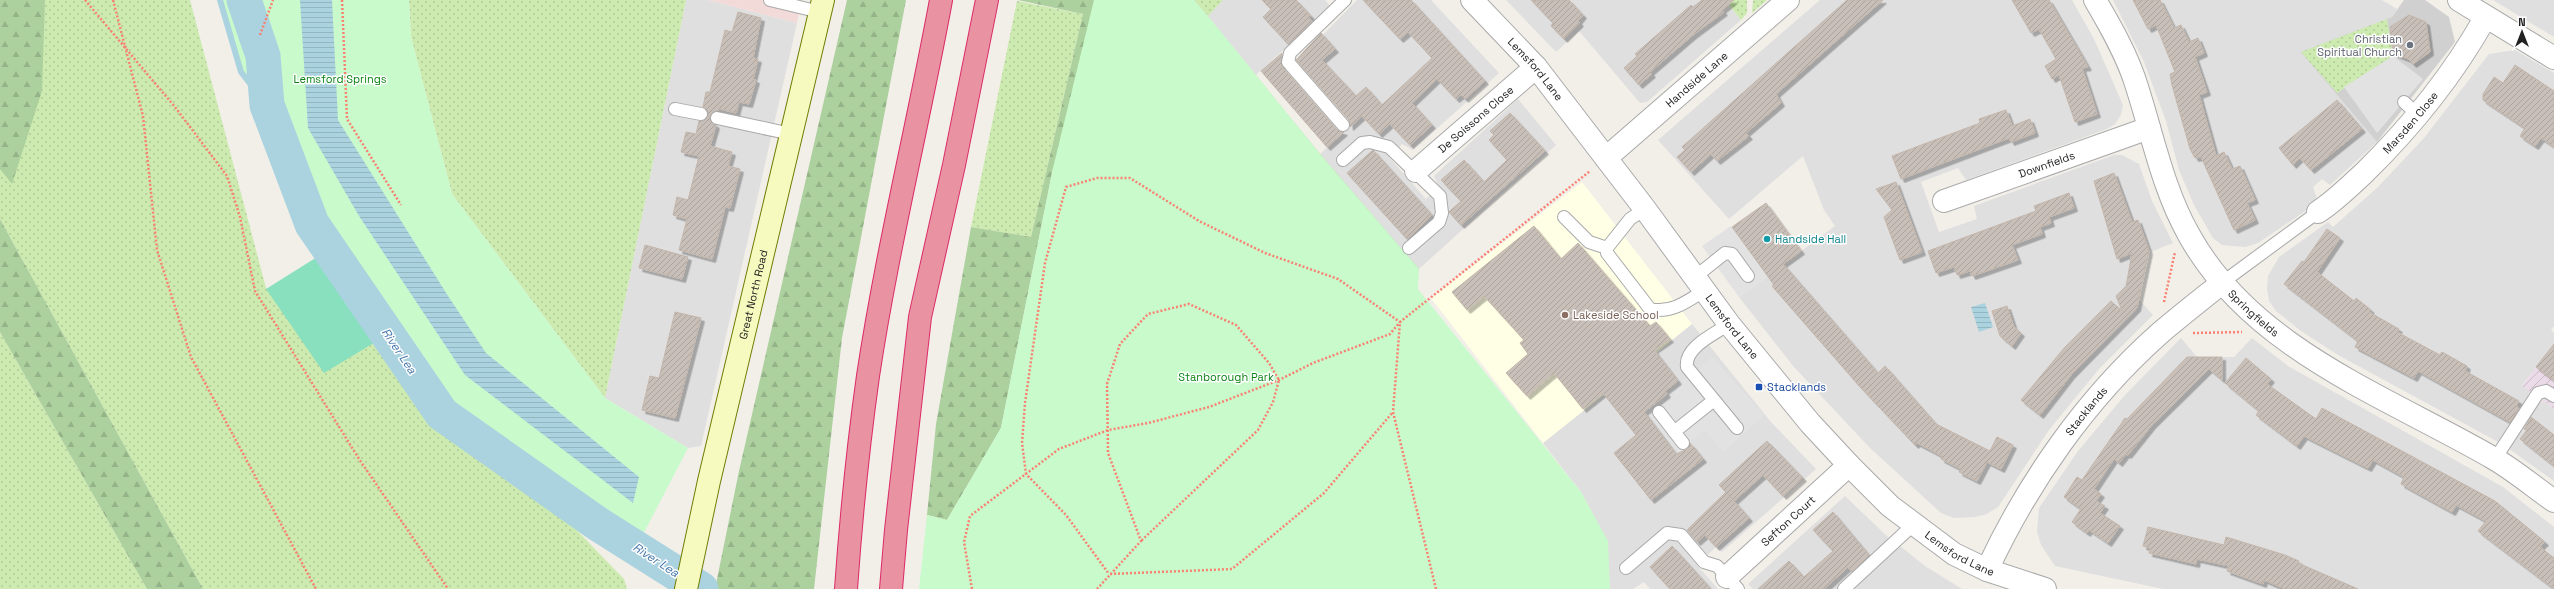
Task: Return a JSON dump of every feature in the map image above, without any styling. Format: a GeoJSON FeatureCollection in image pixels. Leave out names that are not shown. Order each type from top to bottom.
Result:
{"type":"FeatureCollection","features":[{"type":"Feature","properties":{"kind":"highway"},"geometry":{"type":"LineString","coordinates":[[846,589],[852,510],[868,376],[897,219],[941,0]]}},
{"type":"Feature","properties":{"kind":"highway"},"geometry":{"type":"LineString","coordinates":[[891,589],[896,523],[920,317],[954,165],[987,0]]}},
{"type":"Feature","properties":{"kind":"main road","name":"Great North Road"},"geometry":{"type":"LineString","coordinates":[[686,589],[711,473],[821,6]]}},
{"type":"Feature","properties":{"kind":"street","name":"Lemsford Lane"},"geometry":{"type":"LineString","coordinates":[[1472,0],[1536,67],[1645,209],[1729,324],[1810,424],[1850,465],[1913,525],[1954,554],[1986,570],[2045,589]]}},
{"type":"Feature","properties":{"kind":"street","name":"Handside Lane"},"geometry":{"type":"LineString","coordinates":[[1606,158],[1788,0]]}},
{"type":"Feature","properties":{"kind":"street","name":"Springfields"},"geometry":{"type":"LineString","coordinates":[[2096,0],[2109,24],[2137,85],[2171,197],[2186,229],[2223,282],[2279,336],[2322,364],[2495,459],[2554,502]]}},
{"type":"Feature","properties":{"kind":"street"},"geometry":{"type":"LineString","coordinates":[[2459,0],[2485,18],[2554,58]]}},
{"type":"Feature","properties":{"kind":"street","name":"Marsden Close"},"geometry":{"type":"LineString","coordinates":[[2318,212],[2333,202],[2391,147],[2411,108],[2468,48],[2485,18]]}},
{"type":"Feature","properties":{"kind":"street","name":"De Soissons Close"},"geometry":{"type":"LineString","coordinates":[[1416,171],[1536,67]]}},
{"type":"Feature","properties":{"kind":"street","name":"Downfields"},"geometry":{"type":"LineString","coordinates":[[1944,201],[2149,128]]}},
{"type":"Feature","properties":{"kind":"street","name":"Stacklands"},"geometry":{"type":"LineString","coordinates":[[1986,570],[2008,526],[2047,462],[2109,385],[2159,334],[2223,282]]}},
{"type":"Feature","properties":{"kind":"street","name":"Sefton Court"},"geometry":{"type":"LineString","coordinates":[[1733,583],[1850,465]]}},
{"type":"Feature","properties":{"kind":"lane"},"geometry":{"type":"LineString","coordinates":[[770,0],[821,6]]}},
{"type":"Feature","properties":{"kind":"lane"},"geometry":{"type":"LineString","coordinates":[[1343,124],[1288,62],[1290,53],[1345,0]]}},
{"type":"Feature","properties":{"kind":"lane"},"geometry":{"type":"LineString","coordinates":[[675,109],[701,114]]}},
{"type":"Feature","properties":{"kind":"lane"},"geometry":{"type":"LineString","coordinates":[[718,118],[791,134]]}},
{"type":"Feature","properties":{"kind":"lane"},"geometry":{"type":"LineString","coordinates":[[1343,160],[1362,143],[1370,142],[1389,147],[1416,171],[1440,196],[1442,212],[1439,222],[1409,248]]}},
{"type":"Feature","properties":{"kind":"lane"},"geometry":{"type":"LineString","coordinates":[[1606,248],[1630,219],[1645,209]]}},
{"type":"Feature","properties":{"kind":"lane"},"geometry":{"type":"LineString","coordinates":[[2223,282],[2318,212]]}},
{"type":"Feature","properties":{"kind":"lane"},"geometry":{"type":"LineString","coordinates":[[1564,217],[1589,242],[1606,248]]}},
{"type":"Feature","properties":{"kind":"lane"},"geometry":{"type":"LineString","coordinates":[[1606,248],[1607,253],[1650,309],[1658,311],[1678,307],[1700,284],[1725,253],[1732,254],[1748,276]]}},
{"type":"Feature","properties":{"kind":"lane"},"geometry":{"type":"LineString","coordinates":[[1729,324],[1689,351],[1686,359],[1687,367],[1737,428]]}},
{"type":"Feature","properties":{"kind":"lane"},"geometry":{"type":"LineString","coordinates":[[2495,459],[2538,393],[2546,391],[2554,396]]}},
{"type":"Feature","properties":{"kind":"lane"},"geometry":{"type":"LineString","coordinates":[[1674,432],[1714,400]]}},
{"type":"Feature","properties":{"kind":"lane"},"geometry":{"type":"LineString","coordinates":[[1659,412],[1683,443]]}},
{"type":"Feature","properties":{"kind":"lane"},"geometry":{"type":"LineString","coordinates":[[1844,589],[1913,525]]}},
{"type":"Feature","properties":{"kind":"lane"},"geometry":{"type":"LineString","coordinates":[[1626,568],[1667,533],[1681,535],[1704,562],[1718,566],[1733,583]]}},
{"type":"Feature","properties":{"kind":"path"},"geometry":{"type":"LineString","coordinates":[[85,0],[124,45],[227,176],[240,217],[255,291],[359,459],[448,589]]}},
{"type":"Feature","properties":{"kind":"path"},"geometry":{"type":"LineString","coordinates":[[112,0],[143,116],[157,250],[190,357],[316,589]]}},
{"type":"Feature","properties":{"kind":"path"},"geometry":{"type":"LineString","coordinates":[[260,35],[273,0]]}},
{"type":"Feature","properties":{"kind":"path"},"geometry":{"type":"LineString","coordinates":[[342,0],[347,119],[401,205]]}},
{"type":"Feature","properties":{"kind":"path"},"geometry":{"type":"LineString","coordinates":[[972,589],[964,542],[970,516],[1058,449],[1108,430],[1148,423],[1209,407],[1279,380],[1313,363],[1390,334],[1400,322],[1606,158]]}},
{"type":"Feature","properties":{"kind":"path"},"geometry":{"type":"LineString","coordinates":[[1109,574],[1066,515],[1026,474],[1022,443],[1025,403],[1045,263],[1066,187],[1097,178],[1130,178],[1199,221],[1265,253],[1338,279],[1400,322]]}},
{"type":"Feature","properties":{"kind":"path"},"geometry":{"type":"LineString","coordinates":[[1097,589],[1109,574],[1141,541],[1258,430],[1273,402],[1279,380],[1268,363],[1236,325],[1189,304],[1148,314],[1120,344],[1107,384],[1108,453],[1141,541]]}},
{"type":"Feature","properties":{"kind":"path"},"geometry":{"type":"LineString","coordinates":[[1400,322],[1393,412],[1436,589]]}},
{"type":"Feature","properties":{"kind":"path"},"geometry":{"type":"LineString","coordinates":[[1109,574],[1232,569],[1324,493],[1393,412]]}},
{"type":"Feature","properties":{"kind":"shaded area"},"geometry":{"type":"Polygon","coordinates":[[[686,0],[708,0],[797,23],[701,446],[688,448],[605,398],[686,0]]]}},
{"type":"Feature","properties":{"kind":"shaded area"},"geometry":{"type":"Polygon","coordinates":[[[708,0],[802,0],[797,23],[708,0]]]}},
{"type":"Feature","properties":{"kind":"shaded area"},"geometry":{"type":"Polygon","coordinates":[[[1194,0],[1325,0],[1331,7],[1256,75],[1194,0]]]}},
{"type":"Feature","properties":{"kind":"shaded area"},"geometry":{"type":"Polygon","coordinates":[[[1357,0],[1431,0],[1499,73],[1413,150],[1402,144],[1389,157],[1426,199],[1439,187],[1434,176],[1518,99],[1556,145],[1419,269],[1320,154],[1368,110],[1311,47],[1357,0]]]}},
{"type":"Feature","properties":{"kind":"shaded area"},"geometry":{"type":"Polygon","coordinates":[[[1506,0],[1725,0],[1741,20],[1647,102],[1640,103],[1579,31],[1556,52],[1506,0]]]}},
{"type":"Feature","properties":{"kind":"shaded area"},"geometry":{"type":"Polygon","coordinates":[[[1820,0],[2072,0],[2094,39],[2123,105],[2121,115],[2115,124],[2107,129],[1966,180],[1958,168],[1921,182],[1939,232],[1977,219],[1974,206],[2114,155],[2122,155],[2139,164],[2152,201],[2173,243],[2143,255],[2129,268],[2126,283],[2137,285],[2135,295],[2153,315],[2099,369],[2049,430],[1998,507],[1987,514],[1975,517],[1954,518],[1941,513],[1870,448],[1794,367],[1739,297],[1835,226],[1824,210],[1803,156],[1729,219],[1658,140],[1820,0]]]}},
{"type":"Feature","properties":{"kind":"shaded area"},"geometry":{"type":"Polygon","coordinates":[[[2113,0],[2382,0],[2397,9],[2392,17],[2302,52],[2377,142],[2330,185],[2322,179],[2313,187],[2317,199],[2313,206],[2258,243],[2245,247],[2222,245],[2213,238],[2194,205],[2179,170],[2166,121],[2144,62],[2113,0]]]}},
{"type":"Feature","properties":{"kind":"shaded area"},"geometry":{"type":"Polygon","coordinates":[[[2404,0],[2425,0],[2449,17],[2455,42],[2377,142],[2301,52],[2392,17],[2404,0]]]}},
{"type":"Feature","properties":{"kind":"shaded area"},"geometry":{"type":"Polygon","coordinates":[[[2493,0],[2554,0],[2554,37],[2493,0]]]}},
{"type":"Feature","properties":{"kind":"shaded area"},"geometry":{"type":"Polygon","coordinates":[[[2515,50],[2554,73],[2554,326],[2551,330],[2554,333],[2554,357],[2545,356],[2522,385],[2529,390],[2528,398],[2500,443],[2338,355],[2301,331],[2276,311],[2269,301],[2267,288],[2268,276],[2279,257],[2328,222],[2333,227],[2377,188],[2424,138],[2489,54],[2515,50]]]}},
{"type":"Feature","properties":{"kind":"shaded area"},"geometry":{"type":"Polygon","coordinates":[[[2393,56],[2423,79],[2377,133],[2344,87],[2393,56]]]}},
{"type":"Feature","properties":{"kind":"shaded area","name":"Lakeside School"},"geometry":{"type":"Polygon","coordinates":[[[1582,182],[1692,324],[1543,443],[1431,298],[1582,182]]]}},
{"type":"Feature","properties":{"kind":"shaded area"},"geometry":{"type":"Polygon","coordinates":[[[1731,226],[1767,276],[1739,297],[1702,246],[1731,226]]]}},
{"type":"Feature","properties":{"kind":"shaded area"},"geometry":{"type":"Polygon","coordinates":[[[1692,324],[1771,422],[1816,469],[1722,552],[1716,547],[1697,565],[1718,589],[1650,589],[1644,582],[1633,589],[1610,589],[1607,541],[1581,492],[1543,443],[1692,324]]]}},
{"type":"Feature","properties":{"kind":"shaded area"},"geometry":{"type":"Polygon","coordinates":[[[2181,338],[2197,357],[2234,357],[2252,338],[2288,366],[2503,487],[2554,527],[2554,589],[2163,589],[2055,566],[2041,545],[2037,532],[2039,508],[2078,451],[2125,395],[2181,338]]]}},
{"type":"Feature","properties":{"kind":"shaded area"},"geometry":{"type":"Polygon","coordinates":[[[2545,355],[2554,362],[2554,409],[2544,401],[2534,406],[2528,398],[2529,390],[2522,386],[2545,355]]]}},
{"type":"Feature","properties":{"kind":"shaded area"},"geometry":{"type":"Polygon","coordinates":[[[1712,357],[1764,415],[1723,452],[1705,430],[1676,454],[1644,412],[1712,357]]]}},
{"type":"Feature","properties":{"kind":"shaded area"},"geometry":{"type":"Polygon","coordinates":[[[2544,401],[2554,409],[2554,481],[2508,448],[2534,406],[2544,401]]]}},
{"type":"Feature","properties":{"kind":"shaded area"},"geometry":{"type":"Polygon","coordinates":[[[1845,496],[1891,540],[1838,589],[1753,589],[1748,584],[1845,496]]]}},
{"type":"Feature","properties":{"kind":"shaded area"},"geometry":{"type":"Polygon","coordinates":[[[1900,546],[1925,566],[1962,589],[1853,589],[1900,546]]]}},
{"type":"Feature","properties":{"kind":"green space"},"geometry":{"type":"Polygon","coordinates":[[[0,0],[190,0],[266,288],[324,372],[382,338],[422,406],[471,453],[564,517],[624,579],[627,589],[203,589],[0,219],[0,0]]]}},
{"type":"Feature","properties":{"kind":"green space"},"geometry":{"type":"Polygon","coordinates":[[[0,0],[45,0],[42,91],[12,184],[0,169],[0,0]]]}},
{"type":"Feature","properties":{"kind":"green space","name":"Lemsford Springs"},"geometry":{"type":"Polygon","coordinates":[[[220,0],[409,0],[411,37],[452,194],[605,398],[688,448],[636,548],[449,419],[312,224],[267,105],[241,72],[220,0]]]}},
{"type":"Feature","properties":{"kind":"green space"},"geometry":{"type":"Polygon","coordinates":[[[409,0],[686,0],[605,398],[452,194],[411,37],[409,0]]]}},
{"type":"Feature","properties":{"kind":"green space"},"geometry":{"type":"Polygon","coordinates":[[[847,0],[906,0],[842,338],[814,589],[715,589],[739,471],[847,0]]]}},
{"type":"Feature","properties":{"kind":"green space"},"geometry":{"type":"Polygon","coordinates":[[[1018,0],[1194,0],[1320,154],[1419,269],[1053,168],[1001,428],[947,520],[927,515],[936,424],[971,227],[1031,237],[1083,14],[1018,0]]]}},
{"type":"Feature","properties":{"kind":"green space","name":"Stanborough Park"},"geometry":{"type":"Polygon","coordinates":[[[1094,0],[1194,0],[1320,154],[1419,269],[1418,289],[1581,492],[1608,541],[1610,589],[919,589],[927,515],[947,520],[1001,428],[1053,168],[1094,0]]]}},
{"type":"Feature","properties":{"kind":"green space"},"geometry":{"type":"Polygon","coordinates":[[[1194,0],[1223,0],[1208,16],[1194,0]]]}},
{"type":"Feature","properties":{"kind":"green space"},"geometry":{"type":"Polygon","coordinates":[[[1725,0],[1747,0],[1747,13],[1741,20],[1725,0]]]}},
{"type":"Feature","properties":{"kind":"green space"},"geometry":{"type":"Polygon","coordinates":[[[1753,0],[1767,0],[1752,13],[1753,0]]]}},
{"type":"Feature","properties":{"kind":"green space"},"geometry":{"type":"Polygon","coordinates":[[[1017,1],[1083,14],[1031,237],[971,227],[1017,1]]]}},
{"type":"Feature","properties":{"kind":"green space"},"geometry":{"type":"Polygon","coordinates":[[[2387,19],[2393,56],[2337,93],[2301,52],[2387,19]]]}},
{"type":"Feature","properties":{"kind":"green space"},"geometry":{"type":"Polygon","coordinates":[[[0,219],[203,589],[147,589],[0,332],[0,219]]]}},
{"type":"Feature","properties":{"kind":"green space"},"geometry":{"type":"Polygon","coordinates":[[[317,257],[382,338],[324,373],[266,289],[317,257]]]}},
{"type":"Feature","properties":{"kind":"green space"},"geometry":{"type":"Polygon","coordinates":[[[0,332],[147,589],[0,589],[0,332]]]}},
{"type":"Feature","properties":{"kind":"water"},"geometry":{"type":"Polygon","coordinates":[[[300,0],[332,0],[338,120],[448,296],[486,353],[639,477],[633,503],[465,375],[359,216],[308,128],[300,0]]]}},
{"type":"Feature","properties":{"kind":"water"},"geometry":{"type":"Polygon","coordinates":[[[1985,303],[1993,327],[1979,332],[1971,307],[1985,303]]]}},
{"type":"Feature","properties":{"kind":"building"},"geometry":{"type":"Polygon","coordinates":[[[1262,0],[1296,0],[1311,16],[1309,18],[1312,22],[1288,44],[1263,17],[1271,9],[1262,0]]]}},
{"type":"Feature","properties":{"kind":"building"},"geometry":{"type":"Polygon","coordinates":[[[1363,0],[1411,0],[1485,81],[1465,99],[1461,95],[1456,99],[1437,79],[1412,103],[1432,125],[1410,145],[1390,124],[1379,134],[1362,116],[1350,127],[1349,120],[1296,60],[1321,33],[1335,49],[1322,60],[1356,96],[1366,87],[1382,105],[1432,58],[1408,32],[1400,39],[1363,0]]]}},
{"type":"Feature","properties":{"kind":"building"},"geometry":{"type":"Polygon","coordinates":[[[1531,0],[1569,0],[1583,15],[1578,21],[1580,23],[1564,39],[1551,26],[1553,23],[1531,0]]]}},
{"type":"Feature","properties":{"kind":"building"},"geometry":{"type":"Polygon","coordinates":[[[1702,0],[1734,0],[1722,10],[1724,12],[1693,35],[1650,72],[1652,74],[1639,85],[1624,68],[1637,56],[1635,54],[1691,5],[1693,7],[1702,0]]]}},
{"type":"Feature","properties":{"kind":"building"},"geometry":{"type":"Polygon","coordinates":[[[1847,0],[1883,0],[1776,94],[1781,103],[1746,133],[1749,136],[1717,161],[1711,154],[1691,172],[1677,157],[1685,150],[1682,147],[1847,0]]]}},
{"type":"Feature","properties":{"kind":"building"},"geometry":{"type":"Polygon","coordinates":[[[2012,0],[2049,0],[2088,67],[2082,68],[2097,114],[2075,122],[2059,75],[2052,79],[2045,66],[2056,59],[2039,29],[2031,33],[2012,0]]]}},
{"type":"Feature","properties":{"kind":"building"},"geometry":{"type":"Polygon","coordinates":[[[2133,0],[2160,0],[2174,28],[2181,25],[2189,42],[2198,38],[2204,53],[2195,57],[2207,92],[2199,95],[2216,156],[2224,152],[2232,169],[2240,166],[2255,200],[2247,203],[2255,220],[2234,230],[2201,157],[2195,158],[2190,149],[2172,85],[2170,74],[2175,72],[2156,25],[2148,29],[2133,0]]]}},
{"type":"Feature","properties":{"kind":"building"},"geometry":{"type":"Polygon","coordinates":[[[738,12],[761,18],[753,58],[758,59],[753,79],[756,80],[749,104],[739,102],[736,113],[720,109],[710,116],[710,121],[716,125],[710,146],[732,152],[728,166],[740,169],[730,208],[725,207],[712,259],[679,250],[687,219],[673,215],[677,197],[688,200],[699,156],[681,152],[686,132],[696,134],[699,121],[704,121],[708,116],[708,111],[703,107],[706,92],[710,92],[725,30],[732,32],[738,12]]]}},
{"type":"Feature","properties":{"kind":"building","name":"Christian Spiritual Church"},"geometry":{"type":"Polygon","coordinates":[[[2409,15],[2426,22],[2430,52],[2413,64],[2408,59],[2393,53],[2390,27],[2409,15]]]}},
{"type":"Feature","properties":{"kind":"building"},"geometry":{"type":"Polygon","coordinates":[[[1282,53],[1282,67],[1337,130],[1344,132],[1327,147],[1261,71],[1282,53]]]}},
{"type":"Feature","properties":{"kind":"building"},"geometry":{"type":"Polygon","coordinates":[[[2515,65],[2554,91],[2554,147],[2541,138],[2535,146],[2520,136],[2525,128],[2483,100],[2483,94],[2494,77],[2503,83],[2515,65]]]}},
{"type":"Feature","properties":{"kind":"building"},"geometry":{"type":"Polygon","coordinates":[[[2337,100],[2362,129],[2311,170],[2300,158],[2293,165],[2279,148],[2337,100]]]}},
{"type":"Feature","properties":{"kind":"building"},"geometry":{"type":"Polygon","coordinates":[[[2006,110],[2012,126],[2030,119],[2035,133],[2011,142],[2009,138],[1901,179],[1892,156],[1980,123],[1979,119],[2006,110]]]}},
{"type":"Feature","properties":{"kind":"building"},"geometry":{"type":"Polygon","coordinates":[[[1510,113],[1545,151],[1461,225],[1449,212],[1461,201],[1441,180],[1464,160],[1484,182],[1507,160],[1489,140],[1494,135],[1490,131],[1510,113]]]}},
{"type":"Feature","properties":{"kind":"building"},"geometry":{"type":"Polygon","coordinates":[[[1373,150],[1432,215],[1407,239],[1347,173],[1373,150]]]}},
{"type":"Feature","properties":{"kind":"building"},"geometry":{"type":"Polygon","coordinates":[[[2114,173],[2132,222],[2138,220],[2149,251],[2137,308],[2071,375],[2040,415],[2021,400],[2065,347],[2111,301],[2122,311],[2116,296],[2126,286],[2132,253],[2117,259],[2094,181],[2114,173]]]}},
{"type":"Feature","properties":{"kind":"building"},"geometry":{"type":"Polygon","coordinates":[[[1896,182],[1922,252],[1900,260],[1884,217],[1892,210],[1876,189],[1896,182]]]}},
{"type":"Feature","properties":{"kind":"building"},"geometry":{"type":"Polygon","coordinates":[[[2069,193],[2074,208],[2049,217],[2051,223],[2040,227],[2042,234],[2012,245],[2018,260],[1972,276],[1970,271],[1957,275],[1954,267],[1936,273],[1928,251],[2036,211],[2034,206],[2069,193]]]}},
{"type":"Feature","properties":{"kind":"building"},"geometry":{"type":"Polygon","coordinates":[[[1766,203],[1801,251],[1783,264],[1878,373],[1885,366],[1936,424],[1990,451],[1997,437],[2013,445],[2001,469],[1987,462],[1977,481],[1959,472],[1961,469],[1941,459],[1942,456],[1917,443],[1915,445],[1861,388],[1772,286],[1774,285],[1732,227],[1766,203]]]}},
{"type":"Feature","properties":{"kind":"building"},"geometry":{"type":"Polygon","coordinates":[[[1534,226],[1561,259],[1578,243],[1650,326],[1656,322],[1670,339],[1654,350],[1678,381],[1665,391],[1667,394],[1644,412],[1676,454],[1688,449],[1690,443],[1703,459],[1651,500],[1614,453],[1636,435],[1603,393],[1583,409],[1554,373],[1527,396],[1506,373],[1528,354],[1520,343],[1524,340],[1484,296],[1467,310],[1452,292],[1534,226]]]}},
{"type":"Feature","properties":{"kind":"building"},"geometry":{"type":"Polygon","coordinates":[[[2327,229],[2340,238],[2317,272],[2354,301],[2356,298],[2371,310],[2369,312],[2399,329],[2397,332],[2440,355],[2442,352],[2467,366],[2465,371],[2519,401],[2516,406],[2519,408],[2510,422],[2418,371],[2414,378],[2355,347],[2358,341],[2284,284],[2302,261],[2304,262],[2327,229]]]}},
{"type":"Feature","properties":{"kind":"building"},"geometry":{"type":"Polygon","coordinates":[[[645,245],[688,257],[682,279],[639,268],[645,245]]]}},
{"type":"Feature","properties":{"kind":"building"},"geometry":{"type":"Polygon","coordinates":[[[2007,306],[2014,327],[2021,333],[2012,346],[2000,336],[1992,311],[2007,306]]]}},
{"type":"Feature","properties":{"kind":"building"},"geometry":{"type":"Polygon","coordinates":[[[675,312],[701,318],[675,418],[642,410],[650,376],[659,378],[675,312]]]}},
{"type":"Feature","properties":{"kind":"building"},"geometry":{"type":"Polygon","coordinates":[[[2554,344],[2554,381],[2536,367],[2554,344]]]}},
{"type":"Feature","properties":{"kind":"building"},"geometry":{"type":"Polygon","coordinates":[[[2187,357],[2222,357],[2222,380],[2209,369],[2152,425],[2128,455],[2126,454],[2119,463],[2114,459],[2094,489],[2101,494],[2096,501],[2105,506],[2100,513],[2120,526],[2108,543],[2089,530],[2087,533],[2072,522],[2081,509],[2064,497],[2077,477],[2082,480],[2125,418],[2127,419],[2187,357]]]}},
{"type":"Feature","properties":{"kind":"building"},"geometry":{"type":"Polygon","coordinates":[[[2246,358],[2271,379],[2267,384],[2316,419],[2322,408],[2495,501],[2545,542],[2540,547],[2554,558],[2554,589],[2478,531],[2486,521],[2456,505],[2452,512],[2401,484],[2404,477],[2373,460],[2368,468],[2304,436],[2297,446],[2256,415],[2259,411],[2225,383],[2246,358]]]}},
{"type":"Feature","properties":{"kind":"building"},"geometry":{"type":"Polygon","coordinates":[[[2531,417],[2554,435],[2554,466],[2520,439],[2527,430],[2524,429],[2531,417]]]}},
{"type":"Feature","properties":{"kind":"building"},"geometry":{"type":"Polygon","coordinates":[[[1767,441],[1803,478],[1783,496],[1763,475],[1734,501],[1749,518],[1716,547],[1705,535],[1697,542],[1687,530],[1726,492],[1719,485],[1767,441]]]}},
{"type":"Feature","properties":{"kind":"building"},"geometry":{"type":"Polygon","coordinates":[[[1833,512],[1869,555],[1852,572],[1848,567],[1824,589],[1758,589],[1789,561],[1804,577],[1833,551],[1813,530],[1833,512]]]}},
{"type":"Feature","properties":{"kind":"building"},"geometry":{"type":"Polygon","coordinates":[[[2148,527],[2224,545],[2226,537],[2285,555],[2299,561],[2298,563],[2358,589],[2285,589],[2264,580],[2263,584],[2227,571],[2229,566],[2197,559],[2196,564],[2149,553],[2150,548],[2143,546],[2148,527]]]}},
{"type":"Feature","properties":{"kind":"building"},"geometry":{"type":"Polygon","coordinates":[[[1672,546],[1711,589],[1670,589],[1650,567],[1672,546]]]}},
{"type":"Feature","properties":{"kind":"waterway"},"geometry":{"type":"LineString","coordinates":[[220,0],[241,72],[267,105]]}},
{"type":"Feature","properties":{"kind":"waterway","name":"River Lea"},"geometry":{"type":"LineString","coordinates":[[244,0],[263,56],[267,105],[312,224],[442,414],[598,524],[701,589]]}},
{"type":"Feature","properties":{"kind":"place","name":"Christian Spiritual Church"},"geometry":{"type":"Point","coordinates":[2410,45]}},
{"type":"Feature","properties":{"kind":"place","name":"Handside Hall"},"geometry":{"type":"Point","coordinates":[1767,239]}},
{"type":"Feature","properties":{"kind":"place","name":"Lakeside School"},"geometry":{"type":"Point","coordinates":[1565,315]}},
{"type":"Feature","properties":{"kind":"place","name":"Stacklands"},"geometry":{"type":"Point","coordinates":[1759,387]}}]}
